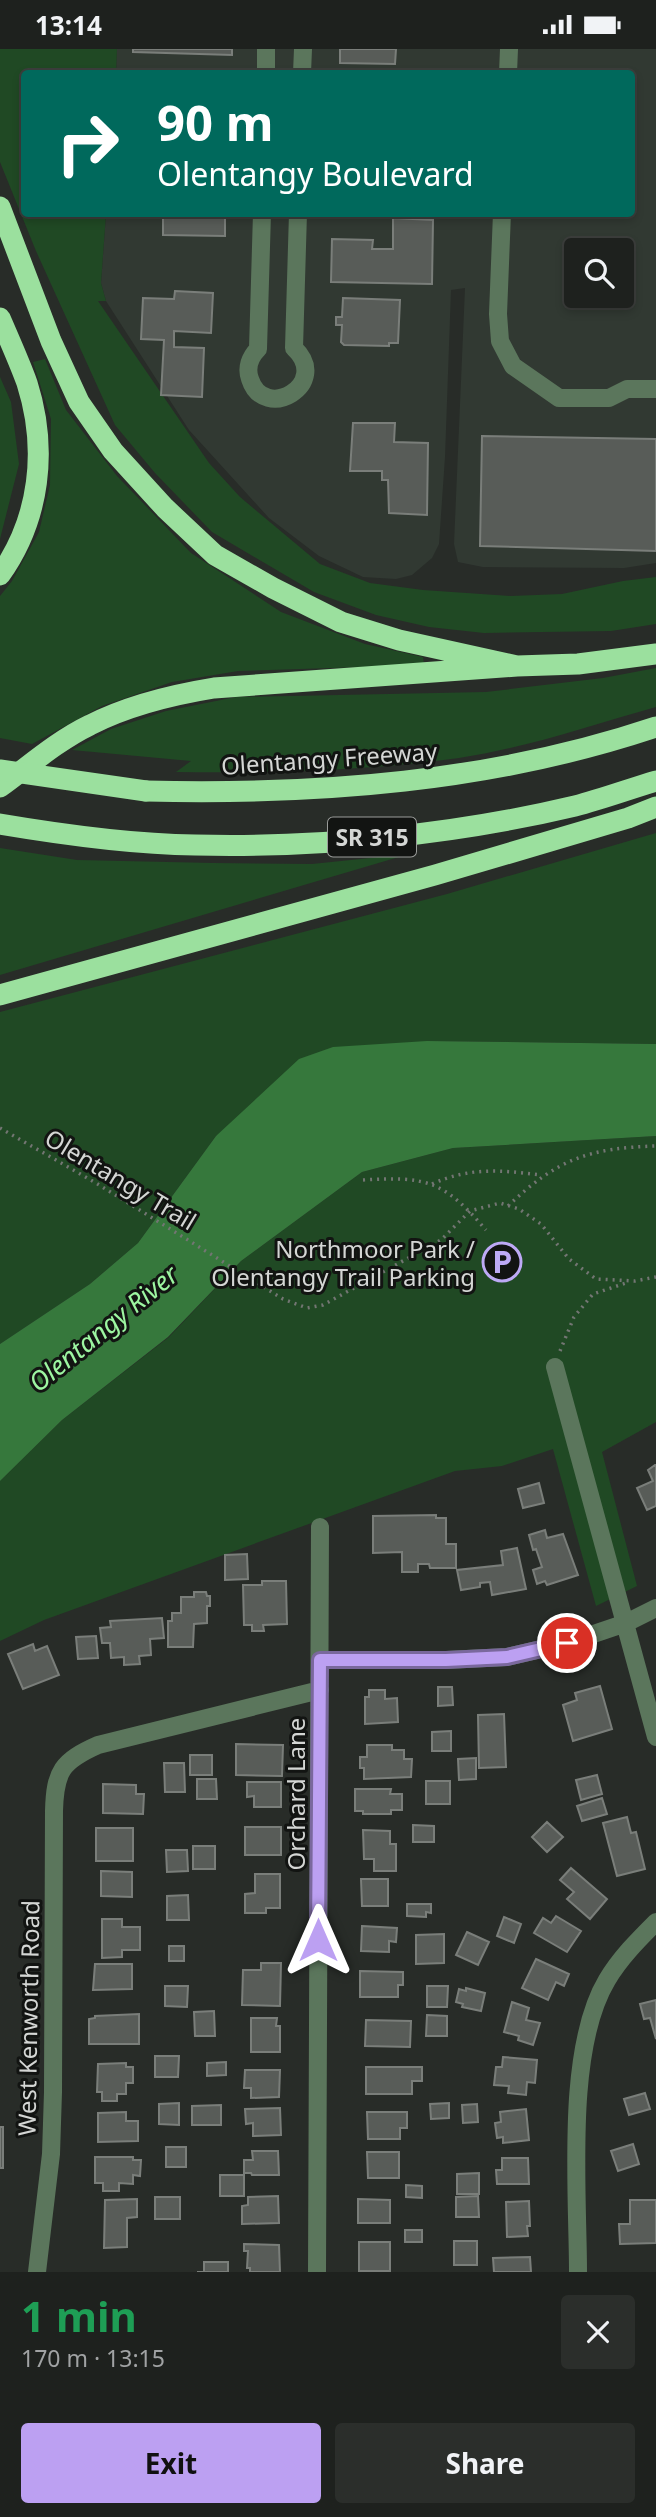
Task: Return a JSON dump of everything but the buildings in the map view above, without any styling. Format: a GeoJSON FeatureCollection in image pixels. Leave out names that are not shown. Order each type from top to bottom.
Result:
{"type":"FeatureCollection","features":[{"type":"Feature","properties":{"kind":"highway"},"geometry":{"type":"LineString","coordinates":[[0,207],[51,341],[79,402],[113,451],[156,499],[215,555],[341,622],[400,640],[517,666]]}},
{"type":"Feature","properties":{"kind":"highway"},"geometry":{"type":"LineString","coordinates":[[0,318],[27,383],[38,434],[39,460],[31,513],[20,541],[0,575]]}},
{"type":"Feature","properties":{"kind":"highway"},"geometry":{"type":"LineString","coordinates":[[0,787],[88,725],[128,708],[174,695],[214,688],[578,664],[656,654]]}},
{"type":"Feature","properties":{"kind":"highway","name":"Olentangy Freeway"},"geometry":{"type":"LineString","coordinates":[[0,770],[146,790],[260,792],[367,786],[500,768],[563,754],[656,727]]}},
{"type":"Feature","properties":{"kind":"highway","name":"SR 315"},"geometry":{"type":"LineString","coordinates":[[0,824],[82,837],[195,845],[301,843],[442,831],[575,806],[656,781]]}},
{"type":"Feature","properties":{"kind":"highway"},"geometry":{"type":"LineString","coordinates":[[0,995],[447,872],[617,822],[656,807]]}},
{"type":"Feature","properties":{"kind":"street"},"geometry":{"type":"LineString","coordinates":[[266,49],[266,70]]}},
{"type":"Feature","properties":{"kind":"street"},"geometry":{"type":"LineString","coordinates":[[302,70],[303,49]]}},
{"type":"Feature","properties":{"kind":"street"},"geometry":{"type":"LineString","coordinates":[[508,70],[509,49]]}},
{"type":"Feature","properties":{"kind":"street"},"geometry":{"type":"LineString","coordinates":[[262,217],[258,349],[250,359],[248,376],[257,391],[278,399],[289,396],[298,389],[305,373],[301,356],[294,348],[298,217]]}},
{"type":"Feature","properties":{"kind":"street"},"geometry":{"type":"LineString","coordinates":[[502,217],[498,314],[502,344],[513,366],[559,398],[609,398],[627,389],[656,389]]}},
{"type":"Feature","properties":{"kind":"street"},"geometry":{"type":"LineString","coordinates":[[555,1367],[656,1737]]}},
{"type":"Feature","properties":{"kind":"street","name":"Orchard Lane"},"geometry":{"type":"LineString","coordinates":[[317,2272],[320,1527]]}},
{"type":"Feature","properties":{"kind":"street"},"geometry":{"type":"LineString","coordinates":[[320,1660],[507,1657],[567,1643],[626,1623],[656,1608]]}},
{"type":"Feature","properties":{"kind":"street","name":"West Kenworth Road"},"geometry":{"type":"LineString","coordinates":[[37,2272],[51,2154],[55,1787],[58,1774],[64,1765],[79,1754],[98,1745],[320,1690]]}},
{"type":"Feature","properties":{"kind":"street"},"geometry":{"type":"LineString","coordinates":[[578,2272],[578,2094],[586,2043],[595,2009],[607,1980],[633,1945],[656,1922]]}},
{"type":"Feature","properties":{"kind":"path","name":"Olentangy Trail"},"geometry":{"type":"LineString","coordinates":[[0,1128],[245,1273],[283,1299],[307,1308],[323,1305],[441,1240],[470,1210]]}},
{"type":"Feature","properties":{"kind":"path"},"geometry":{"type":"LineString","coordinates":[[508,1206],[543,1176],[573,1159],[597,1151],[656,1146]]}},
{"type":"Feature","properties":{"kind":"path"},"geometry":{"type":"LineString","coordinates":[[432,1184],[450,1176],[483,1170],[543,1176]]}},
{"type":"Feature","properties":{"kind":"path"},"geometry":{"type":"LineString","coordinates":[[362,1180],[392,1178],[432,1184],[461,1201],[486,1230]]}},
{"type":"Feature","properties":{"kind":"path"},"geometry":{"type":"LineString","coordinates":[[470,1210],[500,1203],[519,1209],[541,1224],[569,1259],[596,1279],[635,1280],[656,1277]]}},
{"type":"Feature","properties":{"kind":"path"},"geometry":{"type":"LineString","coordinates":[[555,1367],[573,1317],[593,1294],[635,1280]]}},
{"type":"Feature","properties":{"kind":"shaded area"},"geometry":{"type":"Polygon","coordinates":[[[0,49],[117,49],[116,70],[21,70],[21,214],[0,162],[0,49]]]}},
{"type":"Feature","properties":{"kind":"shaded area"},"geometry":{"type":"Polygon","coordinates":[[[117,49],[656,49],[656,563],[624,568],[483,567],[458,562],[454,544],[465,288],[451,290],[439,544],[432,558],[412,575],[396,579],[363,577],[319,556],[269,518],[189,430],[106,301],[101,283],[106,217],[635,217],[635,70],[116,70],[117,49]]]}},
{"type":"Feature","properties":{"kind":"shaded area"},"geometry":{"type":"Polygon","coordinates":[[[22,217],[106,217],[101,283],[106,301],[98,301],[209,463],[240,497],[320,564],[370,583],[423,590],[511,596],[562,594],[656,577],[656,624],[611,631],[484,633],[429,627],[376,615],[314,592],[212,532],[155,473],[115,425],[22,217]]]}},
{"type":"Feature","properties":{"kind":"shaded area"},"geometry":{"type":"Polygon","coordinates":[[[45,359],[66,410],[117,476],[191,553],[281,612],[365,644],[423,657],[424,665],[238,671],[172,682],[102,706],[32,744],[0,738],[0,596],[12,581],[39,532],[50,485],[51,419],[33,362],[45,359]]]}},
{"type":"Feature","properties":{"kind":"shaded area"},"geometry":{"type":"Polygon","coordinates":[[[0,377],[11,402],[19,464],[0,539],[0,377]]]}},
{"type":"Feature","properties":{"kind":"shaded area"},"geometry":{"type":"Polygon","coordinates":[[[656,668],[656,707],[534,742],[459,758],[318,770],[176,772],[191,761],[72,750],[111,729],[166,711],[236,697],[486,692],[603,678],[656,668]]]}},
{"type":"Feature","properties":{"kind":"shaded area"},"geometry":{"type":"Polygon","coordinates":[[[656,833],[656,1044],[427,1041],[216,1136],[138,1243],[90,1284],[0,1344],[0,1012],[447,894],[656,833]]]}},
{"type":"Feature","properties":{"kind":"shaded area"},"geometry":{"type":"Polygon","coordinates":[[[0,848],[77,860],[213,863],[312,864],[409,854],[0,975],[0,848]]]}},
{"type":"Feature","properties":{"kind":"shaded area"},"geometry":{"type":"Polygon","coordinates":[[[656,1136],[656,1422],[602,1452],[637,1586],[596,1606],[553,1449],[502,1466],[455,1471],[44,1620],[0,1641],[0,1481],[62,1420],[169,1337],[241,1261],[362,1172],[453,1148],[656,1136]]]}},
{"type":"Feature","properties":{"kind":"water","name":"Olentangy River"},"geometry":{"type":"Polygon","coordinates":[[[427,1041],[656,1044],[656,1136],[453,1148],[362,1172],[241,1261],[168,1337],[62,1420],[0,1481],[0,1344],[90,1284],[138,1243],[216,1136],[299,1059],[333,1047],[427,1041]]]}},
{"type":"Feature","properties":{"kind":"place","name":"Northmoor Park / Olentangy Trail Parking"},"geometry":{"type":"Point","coordinates":[502,1262]}},
{"type":"Feature","properties":{"kind":"route"},"geometry":{"type":"LineString","coordinates":[[318,1940],[320,1660],[507,1657],[567,1643]]}}]}
